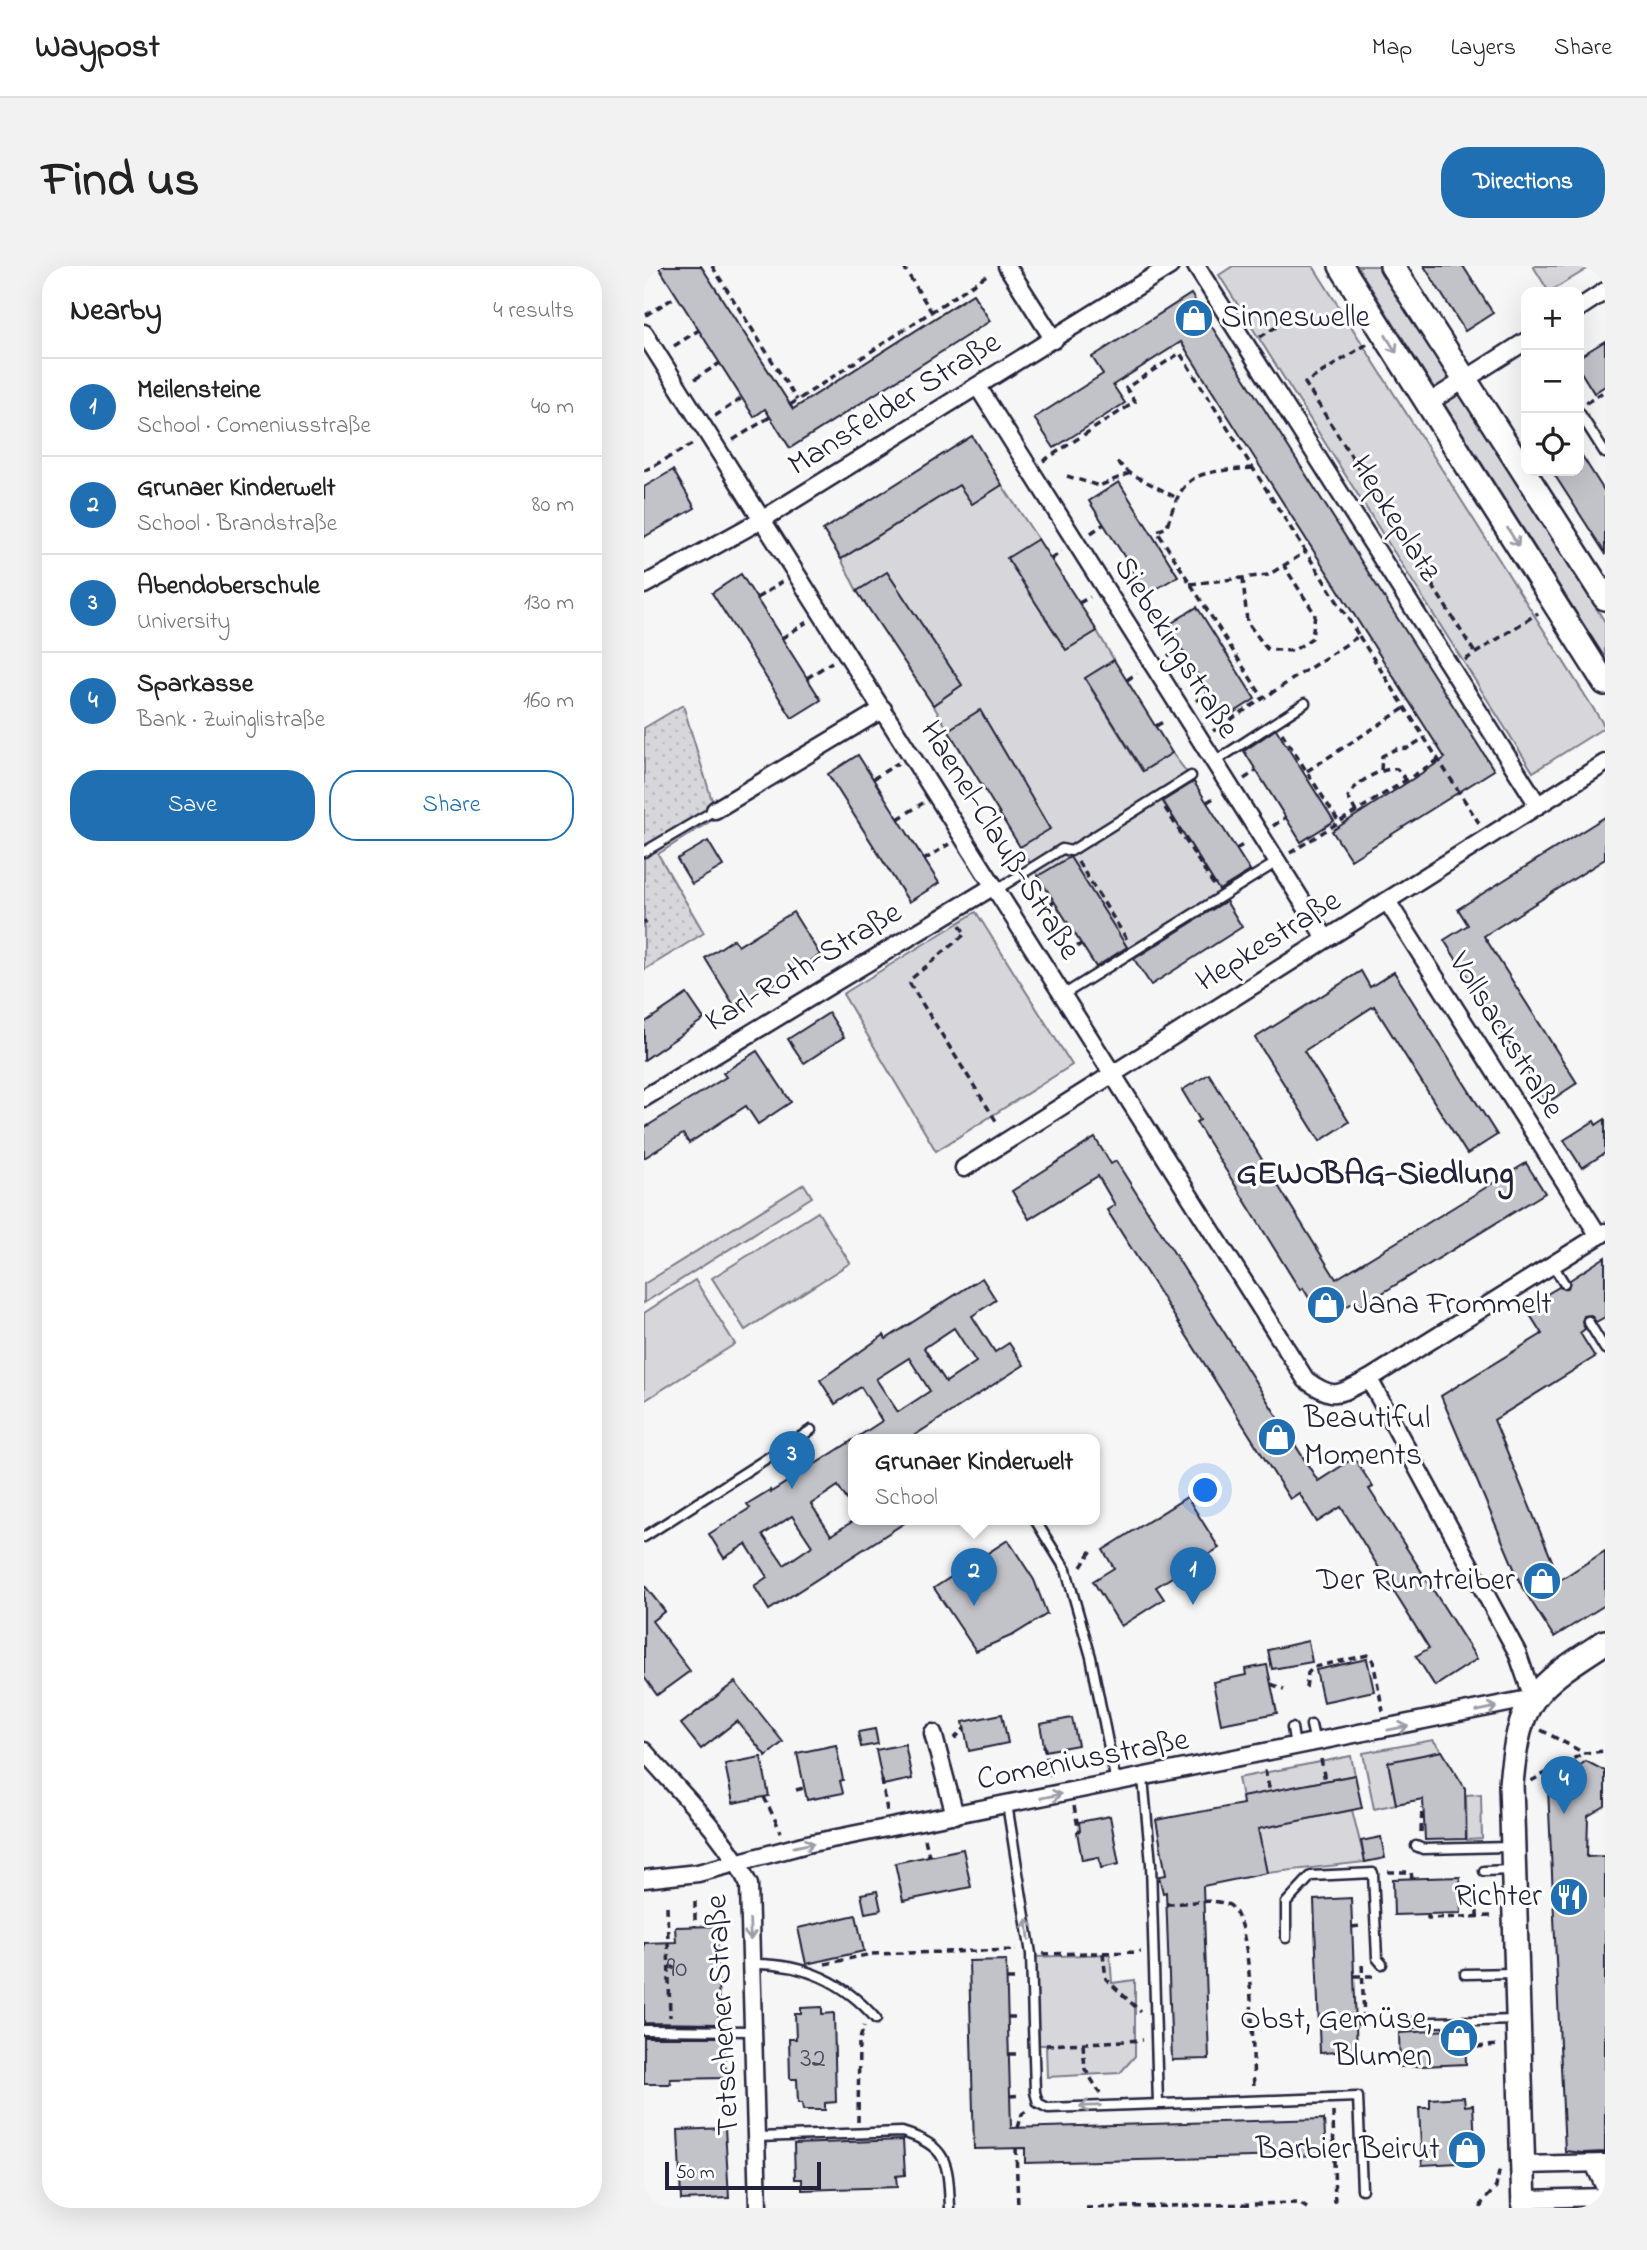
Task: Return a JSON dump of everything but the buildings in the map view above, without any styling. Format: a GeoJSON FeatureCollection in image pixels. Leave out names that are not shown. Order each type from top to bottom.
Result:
{"type":"FeatureCollection","features":[{"type":"Feature","properties":{"kind":"street"},"geometry":{"type":"LineString","coordinates":[[1007,266],[1054,340]]}},
{"type":"Feature","properties":{"kind":"street","name":"Mansfelder Straße"},"geometry":{"type":"LineString","coordinates":[[644,585],[763,519],[1170,266]]}},
{"type":"Feature","properties":{"kind":"street","name":"Hepkeplatz"},"geometry":{"type":"LineString","coordinates":[[1196,266],[1538,805]]}},
{"type":"Feature","properties":{"kind":"street"},"geometry":{"type":"LineString","coordinates":[[1341,266],[1605,683]]}},
{"type":"Feature","properties":{"kind":"street"},"geometry":{"type":"LineString","coordinates":[[1392,266],[1605,598]]}},
{"type":"Feature","properties":{"kind":"street"},"geometry":{"type":"LineString","coordinates":[[1584,305],[1605,291]]}},
{"type":"Feature","properties":{"kind":"street","name":"Haenel-Clauß-Straße"},"geometry":{"type":"LineString","coordinates":[[644,333],[1306,1380],[1325,1394],[1342,1392],[1369,1380]]}},
{"type":"Feature","properties":{"kind":"street"},"geometry":{"type":"LineString","coordinates":[[1428,403],[1521,344]]}},
{"type":"Feature","properties":{"kind":"street","name":"Siebekingstraße"},"geometry":{"type":"LineString","coordinates":[[978,387],[1326,939]]}},
{"type":"Feature","properties":{"kind":"street"},"geometry":{"type":"LineString","coordinates":[[715,810],[883,709]]}},
{"type":"Feature","properties":{"kind":"street","name":"Hepkestraße"},"geometry":{"type":"LineString","coordinates":[[964,1168],[1605,763]]}},
{"type":"Feature","properties":{"kind":"street","name":"Karl-Roth-Straße"},"geometry":{"type":"LineString","coordinates":[[644,1098],[953,910],[995,888]]}},
{"type":"Feature","properties":{"kind":"street","name":"Vollsackstraße"},"geometry":{"type":"LineString","coordinates":[[1387,901],[1602,1234]]}},
{"type":"Feature","properties":{"kind":"street"},"geometry":{"type":"LineString","coordinates":[[1533,1698],[1517,1653],[1369,1380],[1602,1234]]}},
{"type":"Feature","properties":{"kind":"street"},"geometry":{"type":"LineString","coordinates":[[1605,1642],[1564,1668],[1533,1698],[1520,1719],[1511,1784],[1525,2204],[1605,2197]]}},
{"type":"Feature","properties":{"kind":"street","name":"Comeniusstraße"},"geometry":{"type":"LineString","coordinates":[[644,1879],[688,1875],[739,1864],[795,1847],[1296,1748],[1533,1698]]}},
{"type":"Feature","properties":{"kind":"street"},"geometry":{"type":"LineString","coordinates":[[933,1733],[955,1815]]}},
{"type":"Feature","properties":{"kind":"street"},"geometry":{"type":"LineString","coordinates":[[644,1751],[739,1864]]}},
{"type":"Feature","properties":{"kind":"street","name":"Tetschener Straße"},"geometry":{"type":"LineString","coordinates":[[739,1864],[749,1885],[758,2208]]}},
{"type":"Feature","properties":{"kind":"street"},"geometry":{"type":"LineString","coordinates":[[1524,2165],[1599,2163],[1605,2188]]}},
{"type":"Feature","properties":{"kind":"lane"},"geometry":{"type":"LineString","coordinates":[[1581,413],[1605,453]]}},
{"type":"Feature","properties":{"kind":"lane"},"geometry":{"type":"LineString","coordinates":[[1214,762],[1305,703]]}},
{"type":"Feature","properties":{"kind":"lane"},"geometry":{"type":"LineString","coordinates":[[995,888],[1062,849],[1072,851],[1191,776]]}},
{"type":"Feature","properties":{"kind":"lane"},"geometry":{"type":"LineString","coordinates":[[644,852],[715,810]]}},
{"type":"Feature","properties":{"kind":"lane"},"geometry":{"type":"LineString","coordinates":[[1063,995],[1277,862]]}},
{"type":"Feature","properties":{"kind":"lane"},"geometry":{"type":"LineString","coordinates":[[1553,1265],[1564,1283]]}},
{"type":"Feature","properties":{"kind":"lane"},"geometry":{"type":"LineString","coordinates":[[1588,1321],[1605,1349]]}},
{"type":"Feature","properties":{"kind":"lane"},"geometry":{"type":"LineString","coordinates":[[644,1537],[811,1430]]}},
{"type":"Feature","properties":{"kind":"lane"},"geometry":{"type":"LineString","coordinates":[[1039,1525],[1066,1570],[1091,1657],[1116,1783]]}},
{"type":"Feature","properties":{"kind":"lane"},"geometry":{"type":"LineString","coordinates":[[1311,1725],[1315,1744]]}},
{"type":"Feature","properties":{"kind":"lane"},"geometry":{"type":"LineString","coordinates":[[1292,1728],[1296,1748]]}},
{"type":"Feature","properties":{"kind":"lane"},"geometry":{"type":"LineString","coordinates":[[1143,1778],[1152,1904],[1158,2104]]}},
{"type":"Feature","properties":{"kind":"lane"},"geometry":{"type":"LineString","coordinates":[[1007,1804],[1026,1907],[1031,1954],[1033,2045],[1038,2103],[1048,2108],[1358,2097],[1362,2189]]}},
{"type":"Feature","properties":{"kind":"lane"},"geometry":{"type":"LineString","coordinates":[[1420,1847],[1513,1858]]}},
{"type":"Feature","properties":{"kind":"lane"},"geometry":{"type":"LineString","coordinates":[[1484,1871],[1513,1858]]}},
{"type":"Feature","properties":{"kind":"lane"},"geometry":{"type":"LineString","coordinates":[[1286,1938],[1286,1903],[1311,1877],[1373,1873],[1377,1958],[1382,1964]]}},
{"type":"Feature","properties":{"kind":"lane"},"geometry":{"type":"LineString","coordinates":[[751,1964],[801,1967],[841,1985],[874,2017]]}},
{"type":"Feature","properties":{"kind":"lane"},"geometry":{"type":"LineString","coordinates":[[1465,1974],[1517,1973]]}},
{"type":"Feature","properties":{"kind":"lane"},"geometry":{"type":"LineString","coordinates":[[1394,2023],[1519,2020]]}},
{"type":"Feature","properties":{"kind":"lane"},"geometry":{"type":"LineString","coordinates":[[644,2030],[754,2031]]}},
{"type":"Feature","properties":{"kind":"lane"},"geometry":{"type":"LineString","coordinates":[[758,2137],[902,2132],[923,2138],[949,2168],[950,2208]]}},
{"type":"Feature","properties":{"kind":"path"},"geometry":{"type":"LineString","coordinates":[[712,266],[797,400]]}},
{"type":"Feature","properties":{"kind":"path"},"geometry":{"type":"LineString","coordinates":[[903,266],[931,311]]}},
{"type":"Feature","properties":{"kind":"path"},"geometry":{"type":"LineString","coordinates":[[790,404],[1001,266]]}},
{"type":"Feature","properties":{"kind":"path"},"geometry":{"type":"LineString","coordinates":[[644,317],[677,296]]}},
{"type":"Feature","properties":{"kind":"path"},"geometry":{"type":"LineString","coordinates":[[1247,345],[1284,321]]}},
{"type":"Feature","properties":{"kind":"path"},"geometry":{"type":"LineString","coordinates":[[659,356],[699,330]]}},
{"type":"Feature","properties":{"kind":"path"},"geometry":{"type":"LineString","coordinates":[[1384,333],[1304,383],[1475,653]]}},
{"type":"Feature","properties":{"kind":"path"},"geometry":{"type":"LineString","coordinates":[[1030,469],[1135,402],[1126,388],[1180,354],[1487,837]]}},
{"type":"Feature","properties":{"kind":"path"},"geometry":{"type":"LineString","coordinates":[[680,388],[720,363]]}},
{"type":"Feature","properties":{"kind":"path"},"geometry":{"type":"LineString","coordinates":[[1584,406],[1605,391]]}},
{"type":"Feature","properties":{"kind":"path"},"geometry":{"type":"LineString","coordinates":[[703,423],[742,398]]}},
{"type":"Feature","properties":{"kind":"path"},"geometry":{"type":"LineString","coordinates":[[719,449],[770,417]]}},
{"type":"Feature","properties":{"kind":"path"},"geometry":{"type":"LineString","coordinates":[[644,471],[684,449]]}},
{"type":"Feature","properties":{"kind":"path"},"geometry":{"type":"LineString","coordinates":[[1117,462],[1129,473],[1175,497]]}},
{"type":"Feature","properties":{"kind":"path"},"geometry":{"type":"LineString","coordinates":[[1253,468],[1203,473],[1188,481],[1175,497],[1167,527],[1157,531],[1263,698]]}},
{"type":"Feature","properties":{"kind":"path"},"geometry":{"type":"LineString","coordinates":[[1067,476],[1099,486],[1129,473]]}},
{"type":"Feature","properties":{"kind":"path"},"geometry":{"type":"LineString","coordinates":[[1190,584],[1268,575],[1306,552]]}},
{"type":"Feature","properties":{"kind":"path"},"geometry":{"type":"LineString","coordinates":[[1243,578],[1247,622],[1267,649],[1293,651],[1312,638],[1315,614],[1284,566]]}},
{"type":"Feature","properties":{"kind":"path"},"geometry":{"type":"LineString","coordinates":[[757,598],[797,573]]}},
{"type":"Feature","properties":{"kind":"path"},"geometry":{"type":"LineString","coordinates":[[1451,668],[1555,603]]}},
{"type":"Feature","properties":{"kind":"path"},"geometry":{"type":"LineString","coordinates":[[782,638],[822,613]]}},
{"type":"Feature","properties":{"kind":"path"},"geometry":{"type":"LineString","coordinates":[[1200,739],[1359,636]]}},
{"type":"Feature","properties":{"kind":"path"},"geometry":{"type":"LineString","coordinates":[[807,678],[847,652]]}},
{"type":"Feature","properties":{"kind":"path"},"geometry":{"type":"LineString","coordinates":[[1307,771],[1355,737],[1405,708]]}},
{"type":"Feature","properties":{"kind":"path"},"geometry":{"type":"LineString","coordinates":[[1275,722],[1339,822]]}},
{"type":"Feature","properties":{"kind":"path"},"geometry":{"type":"LineString","coordinates":[[1356,812],[1348,797],[1351,790],[1381,770],[1382,756],[1388,751],[1408,748],[1424,738]]}},
{"type":"Feature","properties":{"kind":"path"},"geometry":{"type":"LineString","coordinates":[[873,779],[911,755]]}},
{"type":"Feature","properties":{"kind":"path"},"geometry":{"type":"LineString","coordinates":[[1277,862],[1438,760]]}},
{"type":"Feature","properties":{"kind":"path"},"geometry":{"type":"LineString","coordinates":[[1381,770],[1397,769],[1406,780]]}},
{"type":"Feature","properties":{"kind":"path"},"geometry":{"type":"LineString","coordinates":[[898,819],[937,795]]}},
{"type":"Feature","properties":{"kind":"path"},"geometry":{"type":"LineString","coordinates":[[1158,797],[1218,893]]}},
{"type":"Feature","properties":{"kind":"path"},"geometry":{"type":"LineString","coordinates":[[924,860],[963,836]]}},
{"type":"Feature","properties":{"kind":"path"},"geometry":{"type":"LineString","coordinates":[[1072,851],[1132,946]]}},
{"type":"Feature","properties":{"kind":"path"},"geometry":{"type":"LineString","coordinates":[[1041,911],[1054,902]]}},
{"type":"Feature","properties":{"kind":"path"},"geometry":{"type":"LineString","coordinates":[[953,910],[965,934],[911,979],[910,984],[1008,1140]]}},
{"type":"Feature","properties":{"kind":"path"},"geometry":{"type":"LineString","coordinates":[[1067,953],[1081,944]]}},
{"type":"Feature","properties":{"kind":"path"},"geometry":{"type":"LineString","coordinates":[[1306,1688],[1308,1673],[1314,1667],[1368,1655],[1373,1661],[1383,1712]]}},
{"type":"Feature","properties":{"kind":"path"},"geometry":{"type":"LineString","coordinates":[[1271,1684],[1284,1689]]}},
{"type":"Feature","properties":{"kind":"path"},"geometry":{"type":"LineString","coordinates":[[1520,1719],[1584,1753]]}},
{"type":"Feature","properties":{"kind":"path"},"geometry":{"type":"LineString","coordinates":[[948,1744],[965,1728]]}},
{"type":"Feature","properties":{"kind":"path"},"geometry":{"type":"LineString","coordinates":[[1044,1745],[1049,1777]]}},
{"type":"Feature","properties":{"kind":"path"},"geometry":{"type":"LineString","coordinates":[[1511,1784],[1535,1781],[1584,1753],[1605,1751]]}},
{"type":"Feature","properties":{"kind":"path"},"geometry":{"type":"LineString","coordinates":[[1321,1762],[1325,1781]]}},
{"type":"Feature","properties":{"kind":"path"},"geometry":{"type":"LineString","coordinates":[[1266,1772],[1270,1792]]}},
{"type":"Feature","properties":{"kind":"path"},"geometry":{"type":"LineString","coordinates":[[882,1780],[887,1809]]}},
{"type":"Feature","properties":{"kind":"path"},"geometry":{"type":"LineString","coordinates":[[796,1790],[804,1787]]}},
{"type":"Feature","properties":{"kind":"path"},"geometry":{"type":"LineString","coordinates":[[764,1797],[780,1829]]}},
{"type":"Feature","properties":{"kind":"path"},"geometry":{"type":"LineString","coordinates":[[1420,1847],[1422,1807]]}},
{"type":"Feature","properties":{"kind":"path"},"geometry":{"type":"LineString","coordinates":[[1074,1811],[1079,1832]]}},
{"type":"Feature","properties":{"kind":"path"},"geometry":{"type":"LineString","coordinates":[[926,1843],[929,1856]]}},
{"type":"Feature","properties":{"kind":"path"},"geometry":{"type":"LineString","coordinates":[[1373,1873],[1411,1872],[1412,1878]]}},
{"type":"Feature","properties":{"kind":"path"},"geometry":{"type":"LineString","coordinates":[[695,1901],[695,1926]]}},
{"type":"Feature","properties":{"kind":"path"},"geometry":{"type":"LineString","coordinates":[[1461,1903],[1477,1903],[1477,1916]]}},
{"type":"Feature","properties":{"kind":"path"},"geometry":{"type":"LineString","coordinates":[[1152,1904],[1228,1904],[1238,1912],[1247,1958],[1254,2100]]}},
{"type":"Feature","properties":{"kind":"path"},"geometry":{"type":"LineString","coordinates":[[667,1906],[670,2017]]}},
{"type":"Feature","properties":{"kind":"path"},"geometry":{"type":"LineString","coordinates":[[1428,1914],[1428,1918],[1515,1915]]}},
{"type":"Feature","properties":{"kind":"path"},"geometry":{"type":"LineString","coordinates":[[1352,1927],[1360,1926],[1361,1939]]}},
{"type":"Feature","properties":{"kind":"path"},"geometry":{"type":"LineString","coordinates":[[801,1967],[871,1954],[1024,1950],[1031,1954],[1153,1952]]}},
{"type":"Feature","properties":{"kind":"path"},"geometry":{"type":"LineString","coordinates":[[1356,2024],[1364,2024],[1361,1951]]}},
{"type":"Feature","properties":{"kind":"path"},"geometry":{"type":"LineString","coordinates":[[1103,1952],[1106,1979],[1156,2027]]}},
{"type":"Feature","properties":{"kind":"path"},"geometry":{"type":"LineString","coordinates":[[669,1966],[677,1969]]}},
{"type":"Feature","properties":{"kind":"path"},"geometry":{"type":"LineString","coordinates":[[856,2127],[859,2042],[863,2027],[874,2017]]}},
{"type":"Feature","properties":{"kind":"path"},"geometry":{"type":"LineString","coordinates":[[1033,2045],[1156,2039]]}},
{"type":"Feature","properties":{"kind":"path"},"geometry":{"type":"LineString","coordinates":[[1083,2044],[1085,2069],[1099,2090],[1100,2106]]}},
{"type":"Feature","properties":{"kind":"path"},"geometry":{"type":"LineString","coordinates":[[1465,2048],[1475,2047]]}},
{"type":"Feature","properties":{"kind":"path"},"geometry":{"type":"LineString","coordinates":[[1010,2096],[1028,2095]]}},
{"type":"Feature","properties":{"kind":"path"},"geometry":{"type":"LineString","coordinates":[[1018,2128],[1022,2114],[1031,2108]]}},
{"type":"Feature","properties":{"kind":"path"},"geometry":{"type":"LineString","coordinates":[[1016,2148],[1018,2208]]}},
{"type":"Feature","properties":{"kind":"path"},"geometry":{"type":"LineString","coordinates":[[1481,2208],[1496,2187],[1500,2166],[1524,2165]]}},
{"type":"Feature","properties":{"kind":"path"},"geometry":{"type":"LineString","coordinates":[[1086,2208],[1299,2203],[1307,2208]]}},
{"type":"Feature","properties":{"kind":"shaded area"},"geometry":{"type":"Polygon","coordinates":[[[1233,266],[1313,266],[1605,727],[1533,772],[1219,275],[1233,266]]]}},
{"type":"Feature","properties":{"kind":"shaded area"},"geometry":{"type":"Polygon","coordinates":[[[1357,266],[1380,266],[1605,622],[1605,658],[1357,266]]]}},
{"type":"Feature","properties":{"kind":"shaded area"},"geometry":{"type":"Polygon","coordinates":[[[1533,266],[1592,266],[1557,287],[1546,287],[1533,266]]]}},
{"type":"Feature","properties":{"kind":"shaded area"},"geometry":{"type":"Polygon","coordinates":[[[959,485],[972,504],[1002,485],[1038,539],[1008,559],[1066,650],[1097,631],[1114,660],[1085,679],[1142,771],[1172,753],[1192,779],[1161,799],[1225,899],[1133,957],[1069,857],[1038,876],[1020,847],[1049,829],[980,711],[948,730],[933,705],[962,685],[887,572],[857,591],[841,559],[959,485]]]}},
{"type":"Feature","properties":{"kind":"shaded area"},"geometry":{"type":"Polygon","coordinates":[[[683,705],[717,817],[658,854],[704,933],[644,970],[644,728],[683,705]]]}},
{"type":"Feature","properties":{"kind":"shaded area"},"geometry":{"type":"Polygon","coordinates":[[[976,912],[1072,1065],[936,1151],[843,994],[976,912]]]}},
{"type":"Feature","properties":{"kind":"shaded area"},"geometry":{"type":"Polygon","coordinates":[[[804,1184],[812,1197],[644,1303],[644,1284],[804,1184]]]}},
{"type":"Feature","properties":{"kind":"shaded area"},"geometry":{"type":"Polygon","coordinates":[[[818,1212],[850,1263],[745,1330],[712,1278],[818,1212]]]}},
{"type":"Feature","properties":{"kind":"shaded area"},"geometry":{"type":"Polygon","coordinates":[[[695,1280],[735,1344],[644,1401],[644,1313],[695,1280]]]}},
{"type":"Feature","properties":{"kind":"shaded area"},"geometry":{"type":"Polygon","coordinates":[[[1433,1740],[1442,1751],[1388,1762],[1396,1804],[1374,1809],[1363,1753],[1433,1740]]]}},
{"type":"Feature","properties":{"kind":"shaded area"},"geometry":{"type":"Polygon","coordinates":[[[1351,1756],[1355,1775],[1242,1797],[1238,1778],[1351,1756]]]}},
{"type":"Feature","properties":{"kind":"shaded area"},"geometry":{"type":"Polygon","coordinates":[[[1481,1794],[1482,1839],[1467,1840],[1466,1795],[1481,1794]]]}},
{"type":"Feature","properties":{"kind":"shaded area"},"geometry":{"type":"Polygon","coordinates":[[[1352,1810],[1365,1862],[1267,1873],[1257,1829],[1352,1810]]]}},
{"type":"Feature","properties":{"kind":"shaded area"},"geometry":{"type":"Polygon","coordinates":[[[1110,1954],[1112,1983],[1135,1980],[1135,2056],[1120,2073],[1047,2077],[1046,2045],[1039,2045],[1035,1957],[1110,1954]]]}},
{"type":"Feature","properties":{"kind":"place","name":"Sinneswelle"},"geometry":{"type":"Point","coordinates":[1194,318]}},
{"type":"Feature","properties":{"kind":"place","name":"Jana Frommelt"},"geometry":{"type":"Point","coordinates":[1326,1305]}},
{"type":"Feature","properties":{"kind":"place","name":"Beautiful Moments"},"geometry":{"type":"Point","coordinates":[1277,1437]}},
{"type":"Feature","properties":{"kind":"place","name":"Abendoberschule"},"geometry":{"type":"Point","coordinates":[792,1489]}},
{"type":"Feature","properties":{"kind":"place","name":"Der Rumtreiber"},"geometry":{"type":"Point","coordinates":[1542,1581]}},
{"type":"Feature","properties":{"kind":"place","name":"Meilensteine"},"geometry":{"type":"Point","coordinates":[1193,1605]}},
{"type":"Feature","properties":{"kind":"place","name":"Grunaer Kinderwelt"},"geometry":{"type":"Point","coordinates":[974,1606]}},
{"type":"Feature","properties":{"kind":"place","name":"Sparkasse"},"geometry":{"type":"Point","coordinates":[1564,1814]}},
{"type":"Feature","properties":{"kind":"place","name":"Richter"},"geometry":{"type":"Point","coordinates":[1569,1897]}},
{"type":"Feature","properties":{"kind":"place","name":"Obst, Gemüse, Blumen"},"geometry":{"type":"Point","coordinates":[1459,2038]}},
{"type":"Feature","properties":{"kind":"place","name":"Barbier Beirut"},"geometry":{"type":"Point","coordinates":[1467,2150]}},
{"type":"Feature","properties":{"kind":"district","name":"GEWOBAG-Siedlung"},"geometry":{"type":"Point","coordinates":[1375,1175]}}]}
